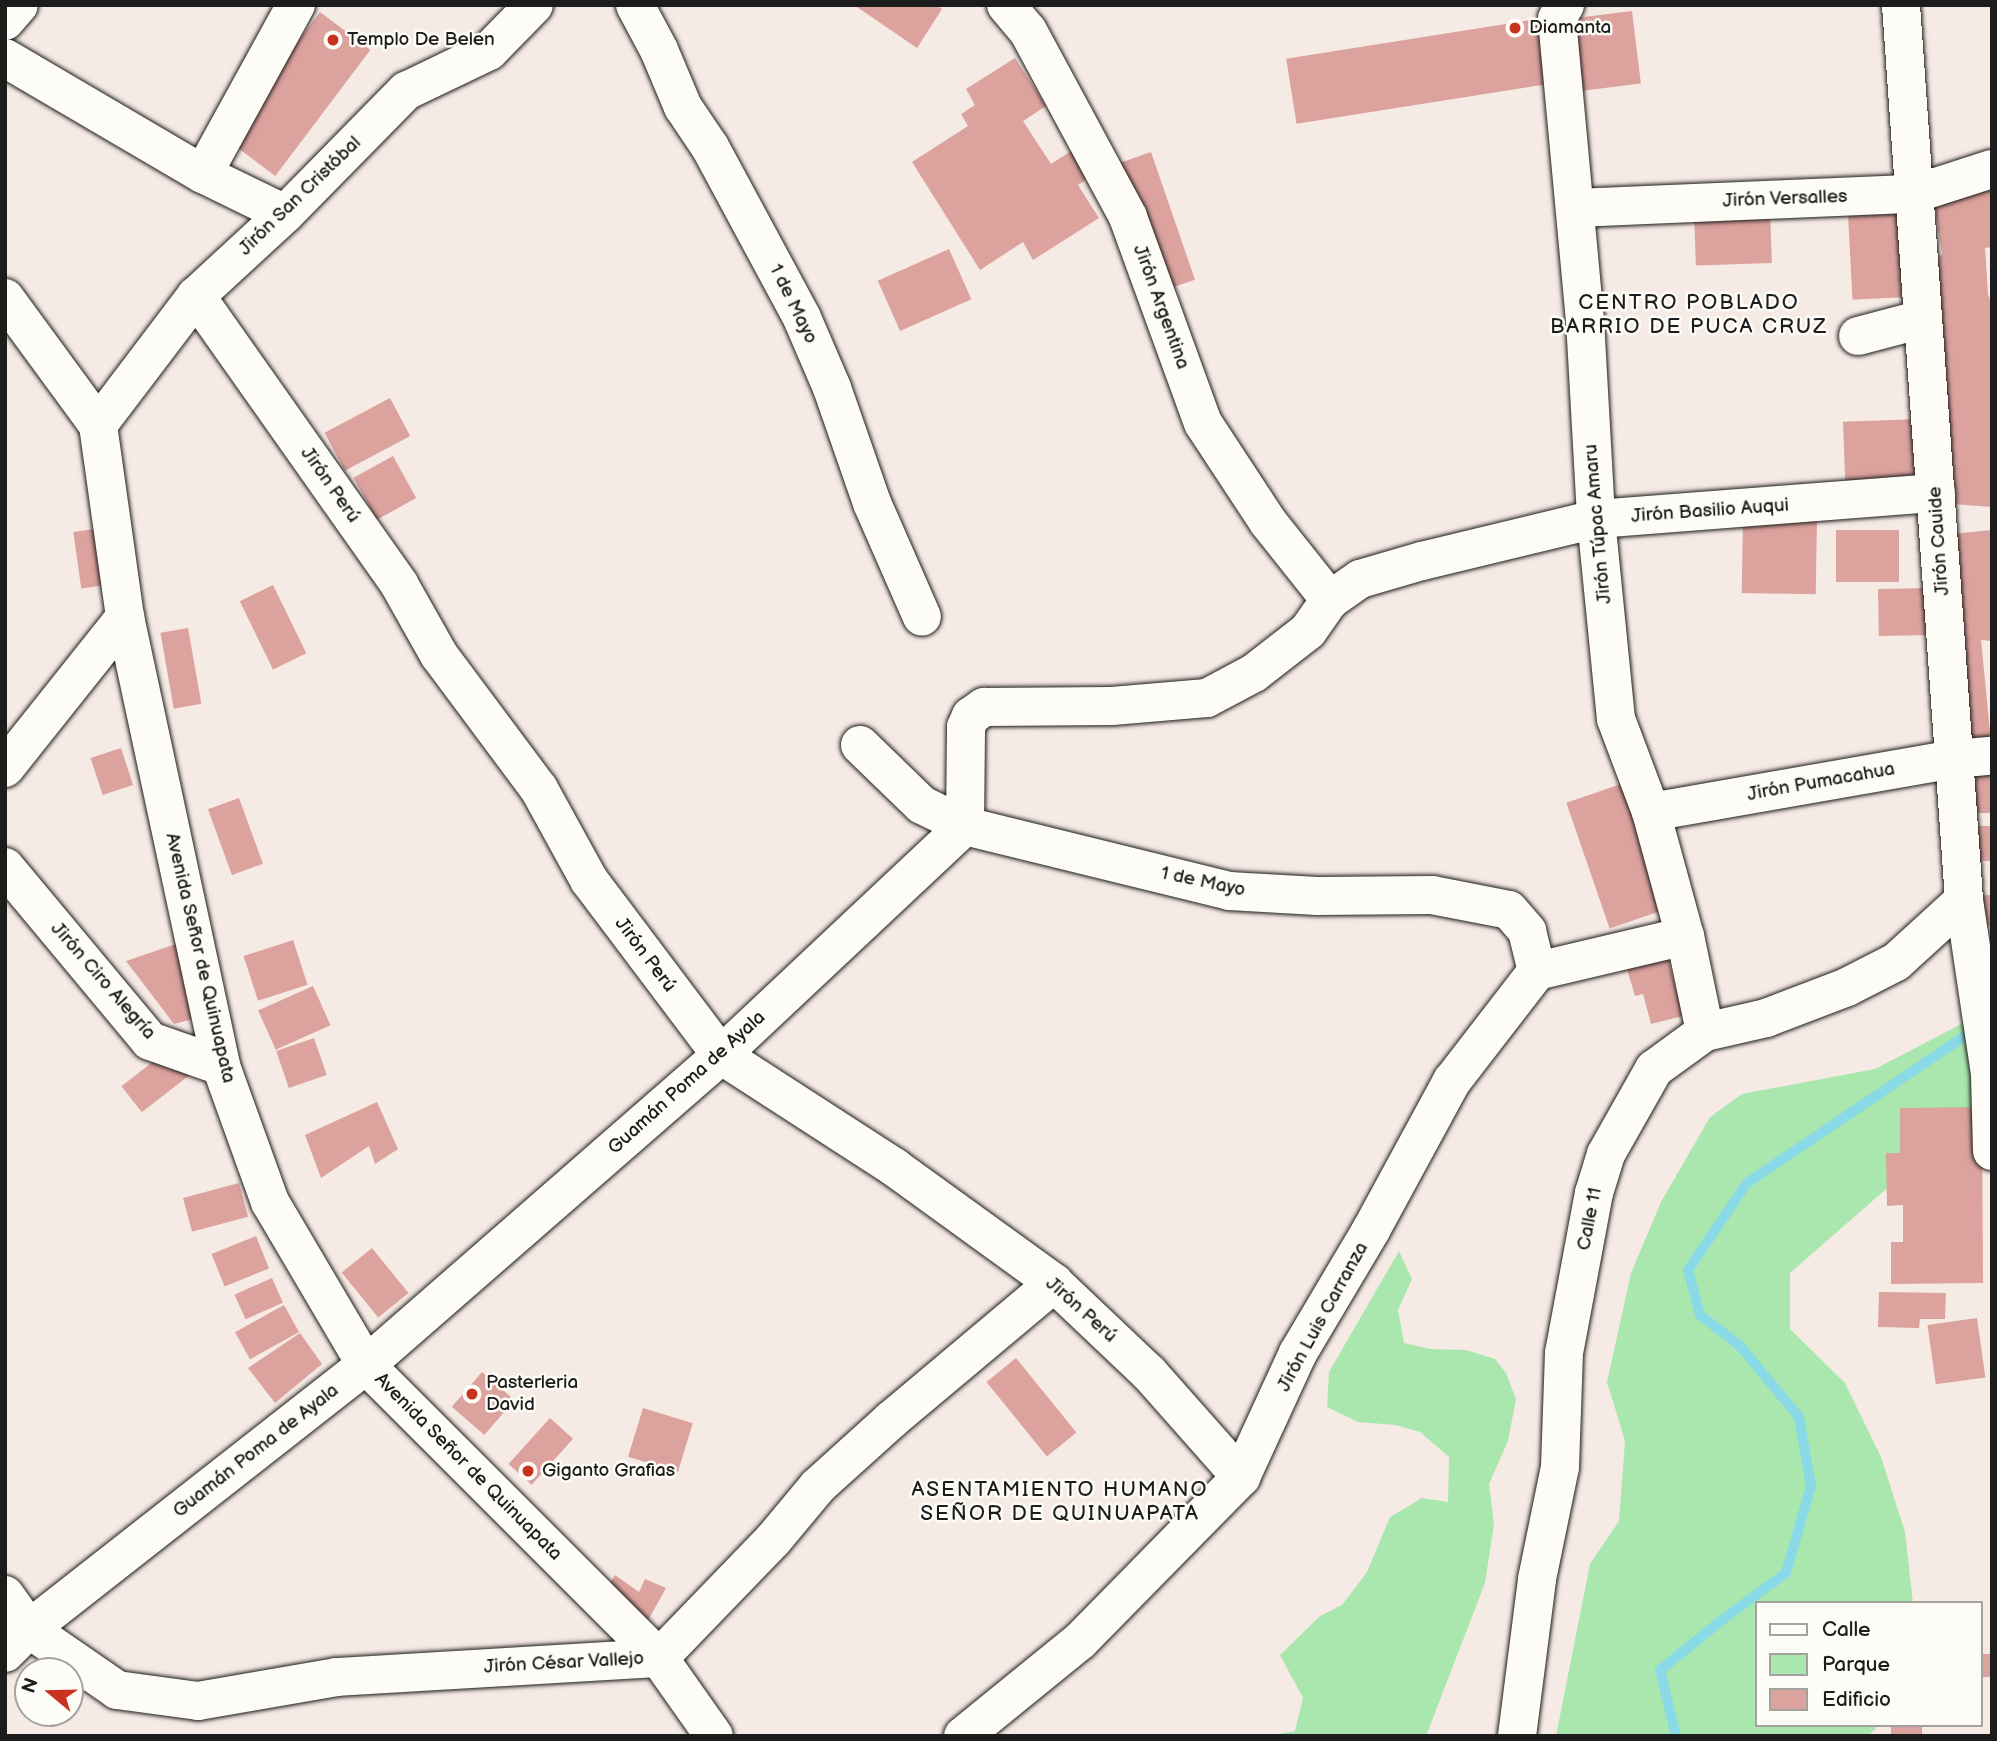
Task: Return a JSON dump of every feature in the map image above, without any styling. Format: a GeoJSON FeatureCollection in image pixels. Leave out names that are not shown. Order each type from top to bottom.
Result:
{"type":"FeatureCollection","features":[{"type":"Feature","properties":{"kind":"street"},"geometry":{"type":"LineString","coordinates":[[5,21],[19,5]]}},
{"type":"Feature","properties":{"kind":"street"},"geometry":{"type":"LineString","coordinates":[[203,174],[296,5]]}},
{"type":"Feature","properties":{"kind":"street","name":"Jirón San Cristóbal"},"geometry":{"type":"LineString","coordinates":[[98,425],[196,296],[285,214],[406,91],[489,51],[534,5]]}},
{"type":"Feature","properties":{"kind":"street","name":"1 de Mayo"},"geometry":{"type":"LineString","coordinates":[[635,5],[659,50],[683,107],[710,147],[802,318],[832,388],[872,503],[922,617]]}},
{"type":"Feature","properties":{"kind":"street","name":"Jirón Argentina"},"geometry":{"type":"LineString","coordinates":[[1006,5],[1028,31],[1128,217],[1203,423],[1268,522],[1330,600]]}},
{"type":"Feature","properties":{"kind":"street","name":"Jirón Túpac Amaru"},"geometry":{"type":"LineString","coordinates":[[1565,5],[1557,19],[1575,208],[1596,519],[1616,719],[1651,812],[1685,936],[1705,1032]]}},
{"type":"Feature","properties":{"kind":"street","name":"Jirón Cauide"},"geometry":{"type":"LineString","coordinates":[[1901,5],[1964,900],[1990,1075],[1992,1150]]}},
{"type":"Feature","properties":{"kind":"street"},"geometry":{"type":"LineString","coordinates":[[5,58],[203,174],[285,214]]}},
{"type":"Feature","properties":{"kind":"street","name":"Jirón Versalles"},"geometry":{"type":"LineString","coordinates":[[1575,208],[1914,194],[1992,169]]}},
{"type":"Feature","properties":{"kind":"street","name":"Jirón Perú"},"geometry":{"type":"LineString","coordinates":[[196,296],[399,584],[439,655],[540,789],[589,880],[721,1055],[894,1167],[1054,1283],[1149,1373],[1241,1477]]}},
{"type":"Feature","properties":{"kind":"street","name":"Avenida Señor de Quinuapata"},"geometry":{"type":"LineString","coordinates":[[5,298],[98,425],[125,617],[221,1066],[270,1202],[366,1365],[659,1658],[714,1736]]}},
{"type":"Feature","properties":{"kind":"street"},"geometry":{"type":"LineString","coordinates":[[1858,336],[1923,319]]}},
{"type":"Feature","properties":{"kind":"street","name":"Jirón Basilio Auqui"},"geometry":{"type":"LineString","coordinates":[[1330,600],[1360,579],[1422,561],[1596,519],[1936,494]]}},
{"type":"Feature","properties":{"kind":"street"},"geometry":{"type":"LineString","coordinates":[[965,826],[966,727],[971,716],[984,707],[1112,706],[1207,698],[1254,673],[1308,631],[1330,600]]}},
{"type":"Feature","properties":{"kind":"street"},"geometry":{"type":"LineString","coordinates":[[5,768],[125,617]]}},
{"type":"Feature","properties":{"kind":"street","name":"1 de Mayo"},"geometry":{"type":"LineString","coordinates":[[860,745],[922,804],[965,826],[1228,891],[1317,896],[1432,895],[1509,910],[1527,931],[1537,971]]}},
{"type":"Feature","properties":{"kind":"street","name":"Jirón Pumacahua"},"geometry":{"type":"LineString","coordinates":[[1651,812],[1954,759],[1992,756]]}},
{"type":"Feature","properties":{"kind":"street","name":"Guamán Poma de Ayala"},"geometry":{"type":"LineString","coordinates":[[17,1641],[366,1365],[721,1055],[965,826]]}},
{"type":"Feature","properties":{"kind":"street","name":"Jirón Ciro Alegría"},"geometry":{"type":"LineString","coordinates":[[5,867],[150,1041],[221,1066]]}},
{"type":"Feature","properties":{"kind":"street","name":"Calle 11"},"geometry":{"type":"LineString","coordinates":[[1517,1736],[1537,1579],[1560,1467],[1564,1353],[1594,1193],[1606,1154],[1654,1069],[1705,1032],[1766,1018],[1847,987],[1896,962],[1964,900]]}},
{"type":"Feature","properties":{"kind":"street"},"geometry":{"type":"LineString","coordinates":[[1537,971],[1685,936]]}},
{"type":"Feature","properties":{"kind":"street","name":"Jirón Luis Carranza"},"geometry":{"type":"LineString","coordinates":[[963,1736],[1080,1642],[1241,1477],[1298,1353],[1371,1230],[1452,1081],[1537,971]]}},
{"type":"Feature","properties":{"kind":"street","name":"Jirón César Vallejo"},"geometry":{"type":"LineString","coordinates":[[5,1595],[17,1641],[117,1690],[198,1701],[337,1677],[659,1658],[773,1540],[818,1486],[891,1420],[1054,1283]]}},
{"type":"Feature","properties":{"kind":"green space"},"geometry":{"type":"Polygon","coordinates":[[[1992,1008],[1992,1125],[1908,1170],[1790,1273],[1790,1329],[1845,1383],[1881,1457],[1905,1532],[1913,1601],[1756,1601],[1756,1727],[1876,1728],[1868,1736],[1556,1736],[1590,1564],[1619,1521],[1625,1441],[1607,1382],[1631,1273],[1661,1202],[1710,1117],[1742,1094],[1875,1069],[1992,1008]]]}},
{"type":"Feature","properties":{"kind":"green space"},"geometry":{"type":"Polygon","coordinates":[[[1399,1251],[1412,1279],[1398,1310],[1404,1343],[1430,1349],[1466,1350],[1495,1359],[1506,1373],[1516,1399],[1508,1441],[1489,1484],[1494,1524],[1485,1583],[1426,1736],[1267,1736],[1295,1731],[1303,1698],[1280,1655],[1320,1616],[1342,1605],[1367,1572],[1390,1517],[1422,1498],[1448,1502],[1449,1457],[1420,1432],[1395,1425],[1358,1422],[1327,1407],[1329,1372],[1399,1251]]]}},
{"type":"Feature","properties":{"kind":"building"},"geometry":{"type":"Polygon","coordinates":[[[854,5],[936,5],[942,9],[917,48],[854,5]]]}},
{"type":"Feature","properties":{"kind":"building"},"geometry":{"type":"Polygon","coordinates":[[[1632,11],[1641,83],[1582,91],[1573,18],[1632,11]]]}},
{"type":"Feature","properties":{"kind":"building"},"geometry":{"type":"Polygon","coordinates":[[[320,12],[370,50],[275,176],[225,138],[320,12]]]}},
{"type":"Feature","properties":{"kind":"building"},"geometry":{"type":"Polygon","coordinates":[[[1543,18],[1553,83],[1297,124],[1286,59],[1543,18]]]}},
{"type":"Feature","properties":{"kind":"building"},"geometry":{"type":"Polygon","coordinates":[[[1015,58],[1046,106],[1023,121],[1051,164],[1073,150],[1090,177],[1078,185],[1099,218],[1033,260],[1023,242],[980,270],[912,162],[968,126],[961,114],[975,105],[966,89],[1015,58]]]}},
{"type":"Feature","properties":{"kind":"building"},"geometry":{"type":"Polygon","coordinates":[[[1151,152],[1195,280],[1162,291],[1118,163],[1151,152]]]}},
{"type":"Feature","properties":{"kind":"building"},"geometry":{"type":"Polygon","coordinates":[[[1992,188],[1992,247],[1985,248],[1988,294],[1992,306],[1992,507],[1952,504],[1935,262],[1942,254],[1933,196],[1992,188]]]}},
{"type":"Feature","properties":{"kind":"building"},"geometry":{"type":"Polygon","coordinates":[[[1770,210],[1772,263],[1696,266],[1694,213],[1770,210]]]}},
{"type":"Feature","properties":{"kind":"building"},"geometry":{"type":"Polygon","coordinates":[[[1902,213],[1906,297],[1852,300],[1848,216],[1902,213]]]}},
{"type":"Feature","properties":{"kind":"building"},"geometry":{"type":"Polygon","coordinates":[[[949,249],[971,299],[900,331],[878,281],[949,249]]]}},
{"type":"Feature","properties":{"kind":"building"},"geometry":{"type":"Polygon","coordinates":[[[390,398],[410,436],[345,471],[325,433],[390,398]]]}},
{"type":"Feature","properties":{"kind":"building"},"geometry":{"type":"Polygon","coordinates":[[[1921,419],[1923,479],[1845,482],[1843,422],[1921,419]]]}},
{"type":"Feature","properties":{"kind":"building"},"geometry":{"type":"Polygon","coordinates":[[[393,456],[416,498],[377,520],[354,478],[393,456]]]}},
{"type":"Feature","properties":{"kind":"building"},"geometry":{"type":"Polygon","coordinates":[[[1743,519],[1817,520],[1816,594],[1742,593],[1743,519]]]}},
{"type":"Feature","properties":{"kind":"building"},"geometry":{"type":"Polygon","coordinates":[[[102,528],[110,584],[81,588],[73,532],[102,528]]]}},
{"type":"Feature","properties":{"kind":"building"},"geometry":{"type":"Polygon","coordinates":[[[1836,530],[1899,530],[1899,582],[1836,582],[1836,530]]]}},
{"type":"Feature","properties":{"kind":"building"},"geometry":{"type":"Polygon","coordinates":[[[1992,530],[1992,641],[1981,640],[1991,741],[1963,746],[1951,534],[1992,530]]]}},
{"type":"Feature","properties":{"kind":"building"},"geometry":{"type":"Polygon","coordinates":[[[273,585],[306,653],[273,670],[240,601],[273,585]]]}},
{"type":"Feature","properties":{"kind":"building"},"geometry":{"type":"Polygon","coordinates":[[[1930,588],[1931,635],[1879,636],[1878,589],[1930,588]]]}},
{"type":"Feature","properties":{"kind":"building"},"geometry":{"type":"Polygon","coordinates":[[[188,628],[201,704],[174,709],[160,633],[188,628]]]}},
{"type":"Feature","properties":{"kind":"building"},"geometry":{"type":"Polygon","coordinates":[[[121,748],[133,785],[103,795],[91,758],[121,748]]]}},
{"type":"Feature","properties":{"kind":"building"},"geometry":{"type":"Polygon","coordinates":[[[1965,768],[1992,768],[1992,813],[1965,813],[1965,768]]]}},
{"type":"Feature","properties":{"kind":"building"},"geometry":{"type":"Polygon","coordinates":[[[1624,783],[1667,909],[1610,929],[1566,803],[1624,783]]]}},
{"type":"Feature","properties":{"kind":"building"},"geometry":{"type":"Polygon","coordinates":[[[239,798],[263,864],[232,875],[208,809],[239,798]]]}},
{"type":"Feature","properties":{"kind":"building"},"geometry":{"type":"Polygon","coordinates":[[[1967,826],[1992,826],[1992,861],[1967,861],[1967,826]]]}},
{"type":"Feature","properties":{"kind":"building"},"geometry":{"type":"Polygon","coordinates":[[[1992,895],[1992,925],[1976,926],[1970,896],[1992,895]]]}},
{"type":"Feature","properties":{"kind":"building"},"geometry":{"type":"Polygon","coordinates":[[[293,940],[308,985],[258,1001],[244,956],[293,940]]]}},
{"type":"Feature","properties":{"kind":"building"},"geometry":{"type":"Polygon","coordinates":[[[179,943],[201,1017],[174,1024],[126,961],[179,943]]]}},
{"type":"Feature","properties":{"kind":"building"},"geometry":{"type":"Polygon","coordinates":[[[1665,948],[1683,1016],[1651,1024],[1643,994],[1635,996],[1624,959],[1665,948]]]}},
{"type":"Feature","properties":{"kind":"building"},"geometry":{"type":"Polygon","coordinates":[[[313,986],[330,1025],[276,1050],[258,1010],[313,986]]]}},
{"type":"Feature","properties":{"kind":"building"},"geometry":{"type":"Polygon","coordinates":[[[314,1038],[327,1075],[289,1088],[276,1051],[314,1038]]]}},
{"type":"Feature","properties":{"kind":"building"},"geometry":{"type":"Polygon","coordinates":[[[168,1050],[188,1076],[142,1112],[122,1086],[168,1050]]]}},
{"type":"Feature","properties":{"kind":"building"},"geometry":{"type":"Polygon","coordinates":[[[377,1102],[398,1149],[375,1164],[369,1146],[321,1178],[305,1135],[377,1102]]]}},
{"type":"Feature","properties":{"kind":"building"},"geometry":{"type":"Polygon","coordinates":[[[1982,1107],[1983,1283],[1891,1284],[1891,1242],[1903,1242],[1903,1205],[1887,1206],[1886,1153],[1900,1153],[1900,1108],[1982,1107]]]}},
{"type":"Feature","properties":{"kind":"building"},"geometry":{"type":"Polygon","coordinates":[[[239,1183],[248,1217],[192,1232],[183,1198],[239,1183]]]}},
{"type":"Feature","properties":{"kind":"building"},"geometry":{"type":"Polygon","coordinates":[[[256,1236],[269,1268],[225,1286],[211,1254],[256,1236]]]}},
{"type":"Feature","properties":{"kind":"building"},"geometry":{"type":"Polygon","coordinates":[[[372,1248],[409,1293],[378,1318],[342,1273],[372,1248]]]}},
{"type":"Feature","properties":{"kind":"building"},"geometry":{"type":"Polygon","coordinates":[[[272,1278],[283,1303],[246,1319],[235,1295],[272,1278]]]}},
{"type":"Feature","properties":{"kind":"building"},"geometry":{"type":"Polygon","coordinates":[[[1879,1292],[1946,1293],[1945,1319],[1920,1319],[1919,1328],[1878,1327],[1879,1292]]]}},
{"type":"Feature","properties":{"kind":"building"},"geometry":{"type":"Polygon","coordinates":[[[284,1305],[299,1332],[250,1359],[235,1332],[284,1305]]]}},
{"type":"Feature","properties":{"kind":"building"},"geometry":{"type":"Polygon","coordinates":[[[1977,1318],[1985,1377],[1936,1384],[1927,1325],[1977,1318]]]}},
{"type":"Feature","properties":{"kind":"building"},"geometry":{"type":"Polygon","coordinates":[[[300,1333],[322,1364],[275,1403],[248,1368],[300,1333]]]}},
{"type":"Feature","properties":{"kind":"building"},"geometry":{"type":"Polygon","coordinates":[[[1016,1358],[1076,1433],[1047,1457],[986,1382],[1016,1358]]]}},
{"type":"Feature","properties":{"kind":"building"},"geometry":{"type":"Polygon","coordinates":[[[482,1372],[514,1400],[484,1435],[452,1407],[482,1372]]]}},
{"type":"Feature","properties":{"kind":"building"},"geometry":{"type":"Polygon","coordinates":[[[643,1408],[693,1423],[678,1472],[628,1457],[643,1408]]]}},
{"type":"Feature","properties":{"kind":"building"},"geometry":{"type":"Polygon","coordinates":[[[550,1418],[573,1439],[532,1485],[509,1464],[550,1418]]]}},
{"type":"Feature","properties":{"kind":"building"},"geometry":{"type":"Polygon","coordinates":[[[615,1575],[639,1592],[645,1579],[666,1588],[646,1624],[606,1589],[615,1575]]]}},
{"type":"Feature","properties":{"kind":"building"},"geometry":{"type":"Polygon","coordinates":[[[1983,1654],[1992,1654],[1992,1677],[1983,1677],[1983,1654]]]}},
{"type":"Feature","properties":{"kind":"building"},"geometry":{"type":"Polygon","coordinates":[[[1891,1727],[1922,1727],[1922,1736],[1891,1736],[1891,1727]]]}},
{"type":"Feature","properties":{"kind":"waterway"},"geometry":{"type":"LineString","coordinates":[[1676,1736],[1660,1670],[1786,1573],[1811,1486],[1799,1417],[1740,1346],[1700,1315],[1688,1270],[1747,1183],[1975,1029]]}},
{"type":"Feature","properties":{"kind":"place","name":"Diamanta"},"geometry":{"type":"Point","coordinates":[1515,28]}},
{"type":"Feature","properties":{"kind":"place","name":"Templo De Belen"},"geometry":{"type":"Point","coordinates":[333,40]}},
{"type":"Feature","properties":{"kind":"place","name":"Pasterleria David"},"geometry":{"type":"Point","coordinates":[472,1394]}},
{"type":"Feature","properties":{"kind":"place","name":"Giganto Grafias"},"geometry":{"type":"Point","coordinates":[528,1471]}},
{"type":"Feature","properties":{"kind":"district","name":"CENTRO POBLADO BARRIO DE PUCA CRUZ"},"geometry":{"type":"Point","coordinates":[1689,315]}},
{"type":"Feature","properties":{"kind":"district","name":"ASENTAMIENTO HUMANO SEÑOR DE QUINUAPATA"},"geometry":{"type":"Point","coordinates":[1060,1502]}}]}
